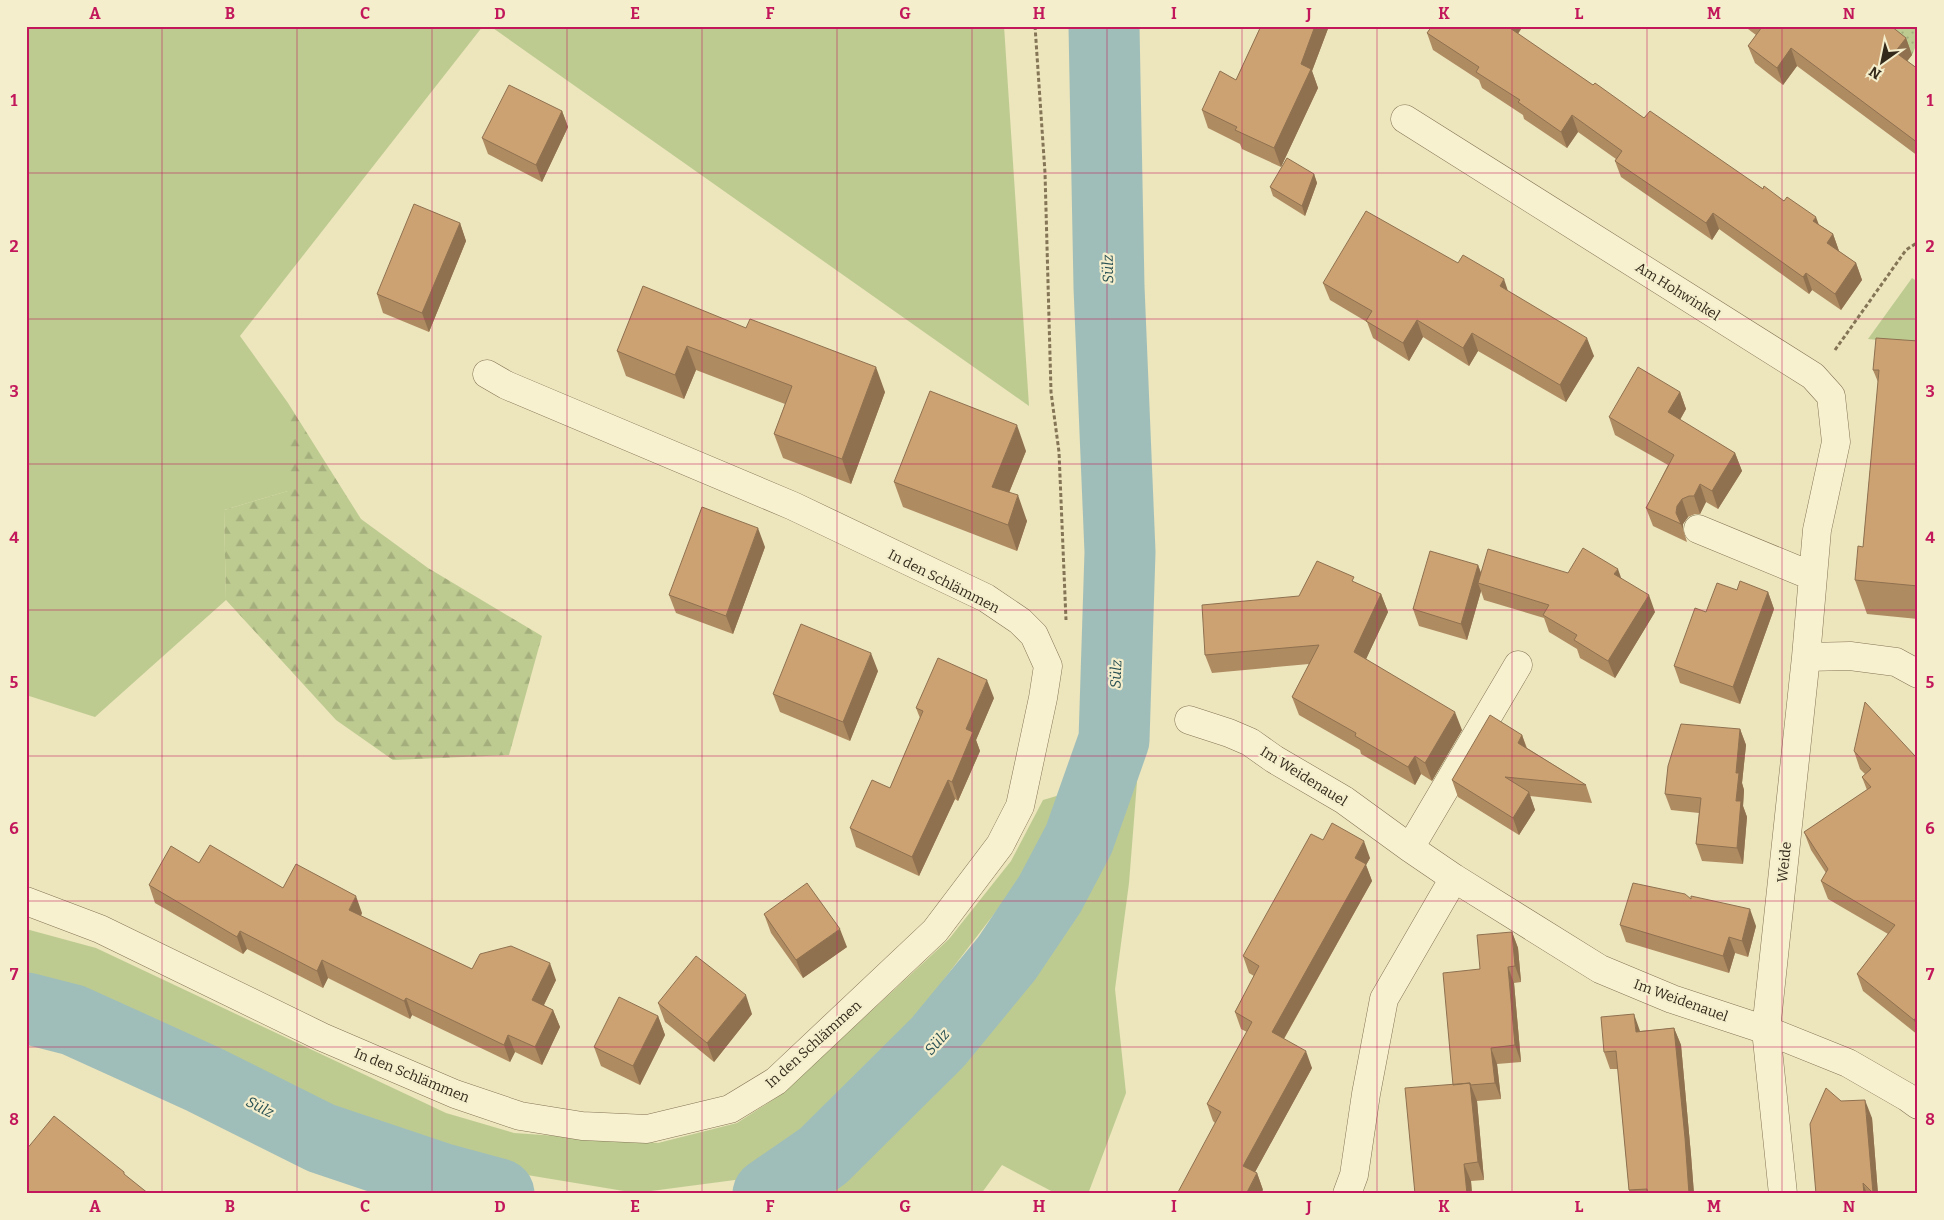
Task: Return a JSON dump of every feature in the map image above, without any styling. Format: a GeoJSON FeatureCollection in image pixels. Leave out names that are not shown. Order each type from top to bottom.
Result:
{"type":"FeatureCollection","features":[{"type":"Feature","properties":{"kind":"street","name":"Am Hohwinkel"},"geometry":{"type":"LineString","coordinates":[[1404,119],[1814,376],[1831,396],[1836,442],[1817,530]]}},
{"type":"Feature","properties":{"kind":"street","name":"In den Schlämmen"},"geometry":{"type":"LineString","coordinates":[[26,901],[100,930],[330,1041],[455,1094],[520,1116],[582,1126],[647,1129],[730,1109],[776,1081],[935,931],[1000,845],[1020,806],[1048,666],[1034,635],[1020,621],[986,598],[793,506],[506,385],[487,374]]}},
{"type":"Feature","properties":{"kind":"street"},"geometry":{"type":"LineString","coordinates":[[1698,529],[1812,576]]}},
{"type":"Feature","properties":{"kind":"street","name":"Weide"},"geometry":{"type":"LineString","coordinates":[[1782,1194],[1766,1030],[1806,658],[1817,530]]}},
{"type":"Feature","properties":{"kind":"street"},"geometry":{"type":"LineString","coordinates":[[1806,658],[1850,656],[1896,662],[1918,674]]}},
{"type":"Feature","properties":{"kind":"street"},"geometry":{"type":"LineString","coordinates":[[1410,848],[1518,665]]}},
{"type":"Feature","properties":{"kind":"street","name":"Im Weidenauel"},"geometry":{"type":"LineString","coordinates":[[1189,720],[1230,733],[1250,742],[1344,800],[1454,878],[1600,969],[1672,1000],[1766,1030],[1848,1063],[1918,1105]]}},
{"type":"Feature","properties":{"kind":"street"},"geometry":{"type":"LineString","coordinates":[[1347,1194],[1354,1175],[1366,1094],[1384,1000],[1454,878]]}},
{"type":"Feature","properties":{"kind":"path"},"geometry":{"type":"LineString","coordinates":[[1035,26],[1045,173],[1051,392],[1059,452],[1066,607],[1065,638],[1042,653]]}},
{"type":"Feature","properties":{"kind":"path"},"geometry":{"type":"LineString","coordinates":[[1814,376],[1828,360],[1906,250],[1918,242]]}},
{"type":"Feature","properties":{"kind":"green space"},"geometry":{"type":"Polygon","coordinates":[[[26,26],[483,26],[240,336],[288,403],[288,491],[224,510],[226,600],[95,717],[26,695],[26,26]]]}},
{"type":"Feature","properties":{"kind":"green space"},"geometry":{"type":"Polygon","coordinates":[[[490,26],[1004,26],[1029,406],[490,26]]]}},
{"type":"Feature","properties":{"kind":"green space"},"geometry":{"type":"Polygon","coordinates":[[[1874,26],[1918,26],[1918,41],[1912,55],[1874,26]]]}},
{"type":"Feature","properties":{"kind":"green space"},"geometry":{"type":"Polygon","coordinates":[[[1912,278],[1918,282],[1918,344],[1868,339],[1912,278]]]}},
{"type":"Feature","properties":{"kind":"green space"},"geometry":{"type":"Polygon","coordinates":[[[288,403],[361,519],[428,568],[542,636],[509,755],[393,760],[336,720],[226,600],[224,510],[288,491],[288,403]]]}},
{"type":"Feature","properties":{"kind":"green space"},"geometry":{"type":"Polygon","coordinates":[[[1138,769],[1129,883],[1115,989],[1126,1093],[1088,1194],[1057,1194],[1002,1165],[981,1194],[823,1194],[964,1050],[1067,922],[1112,780],[1138,769]]]}},
{"type":"Feature","properties":{"kind":"green space"},"geometry":{"type":"Polygon","coordinates":[[[1070,792],[1024,875],[912,1021],[829,1113],[750,1178],[636,1193],[521,1174],[348,1115],[84,987],[26,981],[26,929],[96,948],[446,1113],[514,1133],[658,1143],[737,1123],[782,1094],[949,939],[1011,861],[1043,800],[1070,792]]]}},
{"type":"Feature","properties":{"kind":"building"},"geometry":{"type":"Polygon","coordinates":[[[1261,26],[1315,26],[1301,64],[1311,69],[1274,148],[1235,130],[1237,127],[1202,110],[1220,71],[1236,80],[1261,26]]]}},
{"type":"Feature","properties":{"kind":"building"},"geometry":{"type":"Polygon","coordinates":[[[1432,26],[1507,26],[1593,85],[1595,83],[1644,118],[1650,111],[1763,189],[1764,186],[1784,201],[1787,197],[1816,217],[1813,221],[1833,234],[1827,243],[1856,263],[1835,294],[1806,273],[1803,277],[1713,213],[1706,223],[1615,161],[1622,151],[1572,115],[1561,132],[1518,102],[1520,100],[1476,72],[1479,67],[1427,33],[1432,26]]]}},
{"type":"Feature","properties":{"kind":"building"},"geometry":{"type":"Polygon","coordinates":[[[1761,26],[1891,26],[1906,38],[1895,52],[1918,69],[1918,143],[1791,48],[1777,68],[1748,46],[1761,26]]]}},
{"type":"Feature","properties":{"kind":"building"},"geometry":{"type":"Polygon","coordinates":[[[509,85],[562,111],[536,165],[482,138],[509,85]]]}},
{"type":"Feature","properties":{"kind":"building"},"geometry":{"type":"Polygon","coordinates":[[[1287,158],[1314,174],[1302,206],[1270,187],[1287,158]]]}},
{"type":"Feature","properties":{"kind":"building"},"geometry":{"type":"Polygon","coordinates":[[[414,204],[460,223],[422,313],[377,294],[414,204]]]}},
{"type":"Feature","properties":{"kind":"building"},"geometry":{"type":"Polygon","coordinates":[[[1366,211],[1458,263],[1463,255],[1504,279],[1500,286],[1587,338],[1560,385],[1472,333],[1463,348],[1417,320],[1403,343],[1366,321],[1372,311],[1323,283],[1366,211]]]}},
{"type":"Feature","properties":{"kind":"building"},"geometry":{"type":"Polygon","coordinates":[[[643,286],[746,328],[750,319],[876,367],[842,459],[774,434],[792,386],[687,346],[675,375],[617,351],[643,286]]]}},
{"type":"Feature","properties":{"kind":"building"},"geometry":{"type":"Polygon","coordinates":[[[1876,338],[1918,341],[1918,586],[1855,580],[1858,546],[1863,547],[1879,370],[1873,370],[1876,338]]]}},
{"type":"Feature","properties":{"kind":"building"},"geometry":{"type":"Polygon","coordinates":[[[1638,367],[1680,392],[1668,412],[1735,453],[1712,491],[1700,484],[1694,496],[1682,499],[1677,506],[1676,513],[1681,524],[1646,508],[1674,455],[1609,417],[1638,367]]]}},
{"type":"Feature","properties":{"kind":"building"},"geometry":{"type":"Polygon","coordinates":[[[930,391],[1017,425],[992,487],[1018,495],[1008,525],[894,482],[930,391]]]}},
{"type":"Feature","properties":{"kind":"building"},"geometry":{"type":"Polygon","coordinates":[[[702,507],[758,528],[726,616],[669,595],[702,507]]]}},
{"type":"Feature","properties":{"kind":"building"},"geometry":{"type":"Polygon","coordinates":[[[1583,548],[1618,569],[1614,574],[1649,595],[1608,661],[1574,640],[1577,635],[1543,615],[1549,605],[1478,583],[1488,549],[1568,573],[1583,548]]]}},
{"type":"Feature","properties":{"kind":"building"},"geometry":{"type":"Polygon","coordinates":[[[1430,551],[1478,565],[1461,624],[1413,609],[1430,551]]]}},
{"type":"Feature","properties":{"kind":"building"},"geometry":{"type":"Polygon","coordinates":[[[1317,561],[1354,577],[1352,581],[1381,594],[1354,652],[1455,712],[1425,763],[1415,756],[1408,767],[1355,736],[1356,733],[1292,697],[1319,645],[1205,655],[1202,605],[1299,596],[1317,561]]]}},
{"type":"Feature","properties":{"kind":"building"},"geometry":{"type":"Polygon","coordinates":[[[1740,581],[1768,592],[1733,687],[1674,666],[1695,608],[1706,612],[1717,583],[1737,590],[1740,581]]]}},
{"type":"Feature","properties":{"kind":"building"},"geometry":{"type":"Polygon","coordinates":[[[801,624],[871,653],[843,722],[773,694],[801,624]]]}},
{"type":"Feature","properties":{"kind":"building"},"geometry":{"type":"Polygon","coordinates":[[[938,658],[987,680],[966,729],[973,732],[952,782],[948,780],[912,857],[850,828],[872,780],[890,788],[923,711],[916,708],[938,658]]]}},
{"type":"Feature","properties":{"kind":"building"},"geometry":{"type":"Polygon","coordinates":[[[1865,702],[1915,756],[1918,753],[1918,1015],[1914,1020],[1857,974],[1895,925],[1821,881],[1828,869],[1804,832],[1871,787],[1862,777],[1871,769],[1854,751],[1865,702]]]}},
{"type":"Feature","properties":{"kind":"building"},"geometry":{"type":"Polygon","coordinates":[[[1490,715],[1522,735],[1518,743],[1586,785],[1505,777],[1529,792],[1513,818],[1452,780],[1490,715]]]}},
{"type":"Feature","properties":{"kind":"building"},"geometry":{"type":"Polygon","coordinates":[[[1681,724],[1740,729],[1736,773],[1739,773],[1736,801],[1741,801],[1737,848],[1696,844],[1701,798],[1665,794],[1668,766],[1681,724]]]}},
{"type":"Feature","properties":{"kind":"building"},"geometry":{"type":"Polygon","coordinates":[[[1332,823],[1364,841],[1355,858],[1366,864],[1272,1032],[1306,1051],[1243,1166],[1257,1173],[1246,1194],[1177,1194],[1221,1112],[1207,1104],[1252,1022],[1235,1012],[1259,966],[1243,956],[1311,834],[1323,840],[1332,823]]]}},
{"type":"Feature","properties":{"kind":"building"},"geometry":{"type":"Polygon","coordinates":[[[210,845],[283,888],[296,864],[356,896],[349,910],[472,969],[480,954],[511,946],[550,963],[532,1000],[553,1010],[535,1047],[508,1035],[504,1045],[406,998],[404,1001],[322,960],[317,971],[240,931],[237,937],[149,885],[171,846],[199,863],[210,845]]]}},
{"type":"Feature","properties":{"kind":"building"},"geometry":{"type":"Polygon","coordinates":[[[807,883],[840,929],[796,960],[764,914],[807,883]]]}},
{"type":"Feature","properties":{"kind":"building"},"geometry":{"type":"Polygon","coordinates":[[[1633,883],[1685,894],[1691,899],[1691,896],[1750,909],[1742,941],[1729,937],[1723,956],[1620,925],[1633,883]]]}},
{"type":"Feature","properties":{"kind":"building"},"geometry":{"type":"Polygon","coordinates":[[[1512,932],[1515,966],[1508,967],[1515,1045],[1491,1048],[1495,1083],[1453,1085],[1443,973],[1480,969],[1477,935],[1512,932]]]}},
{"type":"Feature","properties":{"kind":"building"},"geometry":{"type":"Polygon","coordinates":[[[696,956],[746,995],[707,1043],[658,1003],[696,956]]]}},
{"type":"Feature","properties":{"kind":"building"},"geometry":{"type":"Polygon","coordinates":[[[619,997],[658,1016],[633,1066],[594,1047],[619,997]]]}},
{"type":"Feature","properties":{"kind":"building"},"geometry":{"type":"Polygon","coordinates":[[[1634,1014],[1636,1032],[1674,1028],[1689,1194],[1648,1194],[1647,1189],[1629,1190],[1616,1051],[1604,1052],[1601,1017],[1634,1014]]]}},
{"type":"Feature","properties":{"kind":"building"},"geometry":{"type":"Polygon","coordinates":[[[1470,1083],[1478,1162],[1464,1164],[1467,1194],[1415,1194],[1405,1088],[1470,1083]]]}},
{"type":"Feature","properties":{"kind":"building"},"geometry":{"type":"Polygon","coordinates":[[[1826,1088],[1841,1101],[1865,1100],[1873,1193],[1863,1183],[1864,1194],[1816,1194],[1810,1124],[1826,1088]]]}},
{"type":"Feature","properties":{"kind":"building"},"geometry":{"type":"Polygon","coordinates":[[[54,1116],[149,1194],[30,1194],[26,1190],[26,1150],[54,1116]]]}},
{"type":"Feature","properties":{"kind":"waterway","name":"Sülz"},"geometry":{"type":"LineString","coordinates":[[768,1194],[823,1156],[938,1042],[1007,958],[1050,894],[1079,839],[1114,740],[1120,552],[1109,287],[1104,26]]}},
{"type":"Feature","properties":{"kind":"waterway","name":"Sülz"},"geometry":{"type":"LineString","coordinates":[[26,1008],[73,1020],[203,1079],[321,1138],[440,1178],[499,1194]]}}]}
